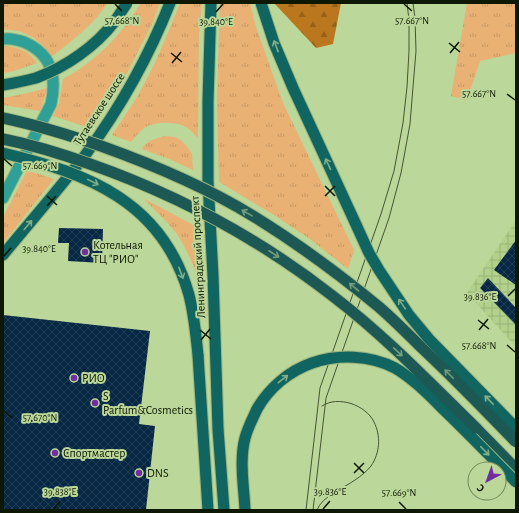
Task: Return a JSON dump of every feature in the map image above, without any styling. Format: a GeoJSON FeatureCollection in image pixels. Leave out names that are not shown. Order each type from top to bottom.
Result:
{"type":"FeatureCollection","features":[{"type":"Feature","properties":{"kind":"highway"},"geometry":{"type":"LineString","coordinates":[[3,118],[85,140],[152,166],[187,181],[252,215],[347,281],[380,308],[447,372],[516,442]]}},
{"type":"Feature","properties":{"kind":"highway"},"geometry":{"type":"LineString","coordinates":[[3,139],[44,149],[145,185],[212,217],[272,252],[334,297],[397,351],[516,470]]}},
{"type":"Feature","properties":{"kind":"main road"},"geometry":{"type":"LineString","coordinates":[[3,85],[36,78],[80,54],[106,31],[127,3]]}},
{"type":"Feature","properties":{"kind":"main road","name":"Тутаевское шоссе"},"geometry":{"type":"LineString","coordinates":[[3,255],[69,176],[115,111],[149,50],[170,3]]}},
{"type":"Feature","properties":{"kind":"main road","name":"Ленинградский проспект"},"geometry":{"type":"LineString","coordinates":[[211,3],[208,101],[208,181],[218,429],[224,510]]}},
{"type":"Feature","properties":{"kind":"main road"},"geometry":{"type":"LineString","coordinates":[[261,3],[274,43],[293,88],[369,253],[379,270],[410,315],[429,339],[516,428]]}},
{"type":"Feature","properties":{"kind":"main road"},"geometry":{"type":"LineString","coordinates":[[3,153],[29,159],[80,176],[102,186],[131,205],[152,225],[167,244],[179,268],[188,294],[194,321],[198,355],[208,510]]}},
{"type":"Feature","properties":{"kind":"main road"},"geometry":{"type":"LineString","coordinates":[[245,510],[242,466],[243,453],[245,439],[257,408],[279,382],[291,373],[305,365],[332,358],[357,358],[371,360],[394,368],[423,389],[516,482]]}},
{"type":"Feature","properties":{"kind":"street"},"geometry":{"type":"LineString","coordinates":[[3,39],[20,40],[31,45],[41,53],[48,62],[52,71],[54,82],[51,104],[3,198]]}},
{"type":"Feature","properties":{"kind":"shaded area"},"geometry":{"type":"Polygon","coordinates":[[[516,220],[516,347],[467,293],[516,220]]]}},
{"type":"Feature","properties":{"kind":"green space"},"geometry":{"type":"Polygon","coordinates":[[[3,3],[108,3],[89,26],[51,57],[45,48],[33,37],[19,31],[3,30],[3,3]]]}},
{"type":"Feature","properties":{"kind":"green space"},"geometry":{"type":"Polygon","coordinates":[[[141,3],[160,3],[152,24],[119,89],[105,109],[90,128],[53,116],[59,103],[63,79],[76,72],[98,55],[116,37],[141,3]]]}},
{"type":"Feature","properties":{"kind":"green space"},"geometry":{"type":"Polygon","coordinates":[[[180,3],[202,3],[199,33],[198,138],[186,127],[179,124],[169,123],[152,124],[144,128],[131,142],[112,135],[136,99],[149,76],[180,3]]]}},
{"type":"Feature","properties":{"kind":"green space"},"geometry":{"type":"Polygon","coordinates":[[[220,3],[250,3],[256,27],[283,103],[354,250],[348,269],[310,239],[274,215],[219,182],[217,100],[220,3]]]}},
{"type":"Feature","properties":{"kind":"green space"},"geometry":{"type":"Polygon","coordinates":[[[274,3],[341,3],[333,44],[316,48],[274,3]]]}},
{"type":"Feature","properties":{"kind":"green space"},"geometry":{"type":"Polygon","coordinates":[[[467,3],[516,3],[516,53],[480,61],[467,100],[451,96],[467,3]]]}},
{"type":"Feature","properties":{"kind":"green space"},"geometry":{"type":"Polygon","coordinates":[[[3,46],[13,47],[26,52],[37,63],[3,73],[3,46]]]}},
{"type":"Feature","properties":{"kind":"green space"},"geometry":{"type":"Polygon","coordinates":[[[47,88],[40,111],[3,105],[3,98],[47,88]]]}},
{"type":"Feature","properties":{"kind":"green space"},"geometry":{"type":"Polygon","coordinates":[[[165,136],[175,137],[182,141],[188,148],[192,154],[193,170],[142,149],[148,142],[165,136]]]}},
{"type":"Feature","properties":{"kind":"green space"},"geometry":{"type":"Polygon","coordinates":[[[27,171],[54,179],[3,243],[3,217],[27,171]]]}},
{"type":"Feature","properties":{"kind":"green space"},"geometry":{"type":"Polygon","coordinates":[[[143,198],[197,227],[205,282],[207,323],[199,283],[184,247],[173,229],[143,198]]]}},
{"type":"Feature","properties":{"kind":"building","name":"Котельная ТЦ \"РИО\""},"geometry":{"type":"Polygon","coordinates":[[[59,228],[103,229],[102,263],[68,261],[69,243],[58,243],[59,228]]]}},
{"type":"Feature","properties":{"kind":"building"},"geometry":{"type":"Polygon","coordinates":[[[516,240],[516,285],[494,270],[516,240]]]}},
{"type":"Feature","properties":{"kind":"building"},"geometry":{"type":"Polygon","coordinates":[[[488,278],[516,308],[516,325],[480,288],[488,278]]]}},
{"type":"Feature","properties":{"kind":"building","name":"РИО"},"geometry":{"type":"Polygon","coordinates":[[[3,315],[150,331],[139,424],[155,426],[146,510],[3,510],[3,315]]]}},
{"type":"Feature","properties":{"kind":"tram line"},"geometry":{"type":"LineString","coordinates":[[306,510],[320,388],[381,214],[394,171],[403,123],[407,87],[409,51],[409,20],[407,3]]}},
{"type":"Feature","properties":{"kind":"tram line"},"geometry":{"type":"LineString","coordinates":[[313,510],[326,398],[389,218],[401,173],[410,124],[416,51],[413,3]]}},
{"type":"Feature","properties":{"kind":"tram line"},"geometry":{"type":"LineString","coordinates":[[317,510],[328,496],[364,473],[374,461],[378,450],[378,433],[374,422],[365,411],[351,404],[336,401],[322,406]]}},
{"type":"Feature","properties":{"kind":"place","name":"Котельная ТЦ \"РИО\""},"geometry":{"type":"Point","coordinates":[85,252]}},
{"type":"Feature","properties":{"kind":"place","name":"РИО"},"geometry":{"type":"Point","coordinates":[74,378]}},
{"type":"Feature","properties":{"kind":"place","name":"S Parfum&Cosmetics"},"geometry":{"type":"Point","coordinates":[95,403]}},
{"type":"Feature","properties":{"kind":"place","name":"Спортмастер"},"geometry":{"type":"Point","coordinates":[55,453]}},
{"type":"Feature","properties":{"kind":"place","name":"DNS"},"geometry":{"type":"Point","coordinates":[139,473]}}]}
